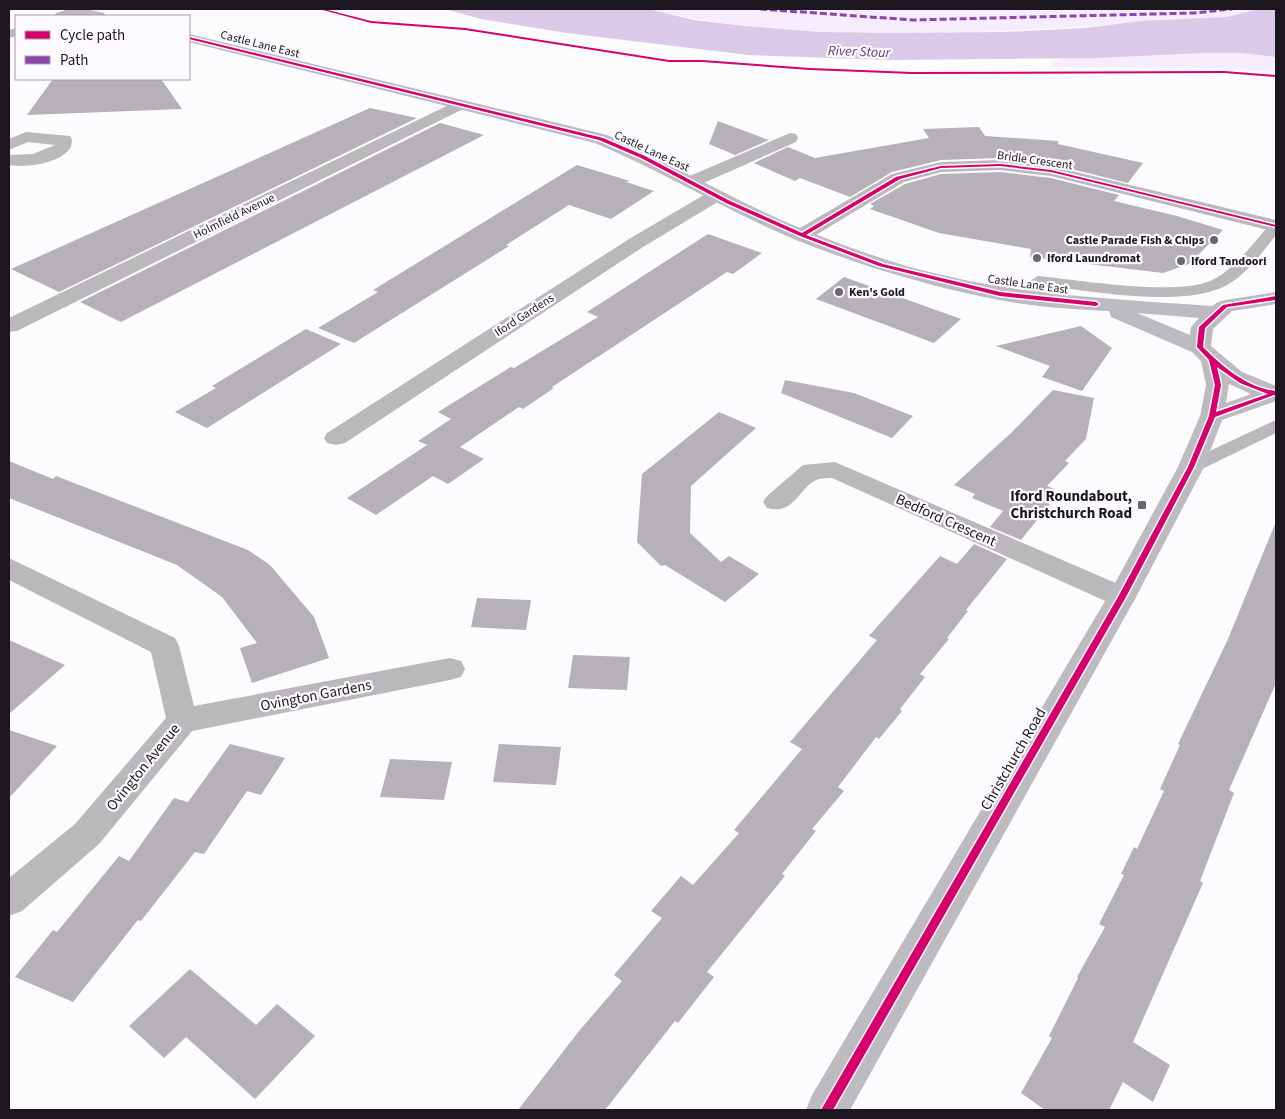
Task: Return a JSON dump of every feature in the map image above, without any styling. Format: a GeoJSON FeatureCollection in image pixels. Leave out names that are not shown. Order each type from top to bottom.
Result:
{"type":"FeatureCollection","features":[{"type":"Feature","properties":{"kind":"main road"},"geometry":{"type":"LineString","coordinates":[[73,10],[95,15]]}},
{"type":"Feature","properties":{"kind":"main road","name":"Castle Lane East"},"geometry":{"type":"LineString","coordinates":[[190,38],[600,139],[692,182],[715,196],[802,235],[881,265],[1000,294],[1096,304],[1216,312]]}},
{"type":"Feature","properties":{"kind":"main road"},"geometry":{"type":"LineString","coordinates":[[1246,301],[1276,277]]}},
{"type":"Feature","properties":{"kind":"main road"},"geometry":{"type":"LineString","coordinates":[[1206,354],[1202,328],[1216,312],[1226,306],[1246,301],[1276,298]]}},
{"type":"Feature","properties":{"kind":"main road","name":"Castle Lane East"},"geometry":{"type":"LineString","coordinates":[[1096,304],[1206,354],[1236,380],[1276,393]]}},
{"type":"Feature","properties":{"kind":"main road","name":"Christchurch Road"},"geometry":{"type":"LineString","coordinates":[[827,1110],[1122,597],[1191,466],[1212,416],[1218,385],[1206,354]]}},
{"type":"Feature","properties":{"kind":"main road"},"geometry":{"type":"LineString","coordinates":[[1212,416],[1276,393]]}},
{"type":"Feature","properties":{"kind":"street","name":"Holmfield Avenue"},"geometry":{"type":"LineString","coordinates":[[9,326],[458,105]]}},
{"type":"Feature","properties":{"kind":"street"},"geometry":{"type":"LineString","coordinates":[[9,145],[26,137],[64,140],[63,147],[52,154],[18,162],[9,160]]}},
{"type":"Feature","properties":{"kind":"street"},"geometry":{"type":"LineString","coordinates":[[692,182],[790,138]]}},
{"type":"Feature","properties":{"kind":"street","name":"Bridle Crescent"},"geometry":{"type":"LineString","coordinates":[[802,235],[898,178],[941,167],[1000,164],[1051,171],[1276,226]]}},
{"type":"Feature","properties":{"kind":"street","name":"Iford Gardens"},"geometry":{"type":"LineString","coordinates":[[336,438],[630,247],[715,196]]}},
{"type":"Feature","properties":{"kind":"street","name":"Bedford Crescent"},"geometry":{"type":"LineString","coordinates":[[776,502],[812,471],[835,470],[1122,597]]}},
{"type":"Feature","properties":{"kind":"street","name":"Ovington Avenue"},"geometry":{"type":"LineString","coordinates":[[9,568],[164,646],[182,721],[87,834],[9,900]]}},
{"type":"Feature","properties":{"kind":"street","name":"Ovington Gardens"},"geometry":{"type":"LineString","coordinates":[[182,721],[450,669]]}},
{"type":"Feature","properties":{"kind":"lane"},"geometry":{"type":"LineString","coordinates":[[1034,297],[1038,281],[1137,290],[1191,291],[1214,286],[1233,274],[1276,226]]}},
{"type":"Feature","properties":{"kind":"lane"},"geometry":{"type":"LineString","coordinates":[[1191,466],[1276,426]]}},
{"type":"Feature","properties":{"kind":"shaded area"},"geometry":{"type":"Polygon","coordinates":[[[648,9],[1271,9],[1205,19],[1030,30],[920,33],[817,31],[749,26],[715,22],[648,9]]]}},
{"type":"Feature","properties":{"kind":"shaded area"},"geometry":{"type":"Polygon","coordinates":[[[1242,53],[1276,57],[1276,72],[1216,68],[1049,67],[1059,59],[1242,53]]]}},
{"type":"Feature","properties":{"kind":"water","name":"River Stour"},"geometry":{"type":"Polygon","coordinates":[[[445,9],[648,9],[694,20],[744,26],[822,32],[898,33],[1004,32],[1085,28],[1141,21],[1227,17],[1255,10],[1276,9],[1276,57],[1242,53],[1203,53],[1098,58],[887,60],[748,55],[567,33],[481,19],[445,9]]]}},
{"type":"Feature","properties":{"kind":"building"},"geometry":{"type":"Polygon","coordinates":[[[52,80],[162,80],[182,109],[27,115],[52,80]]]}},
{"type":"Feature","properties":{"kind":"building"},"geometry":{"type":"Polygon","coordinates":[[[370,108],[417,118],[59,292],[11,269],[370,108]]]}},
{"type":"Feature","properties":{"kind":"building"},"geometry":{"type":"Polygon","coordinates":[[[718,121],[769,140],[735,155],[709,144],[718,121]]]}},
{"type":"Feature","properties":{"kind":"building"},"geometry":{"type":"Polygon","coordinates":[[[440,123],[484,135],[121,322],[80,302],[440,123]]]}},
{"type":"Feature","properties":{"kind":"building"},"geometry":{"type":"Polygon","coordinates":[[[979,127],[985,136],[1058,141],[1058,144],[1143,163],[1128,183],[1051,164],[1000,158],[941,160],[892,172],[850,197],[800,178],[795,181],[754,163],[788,147],[815,158],[929,138],[923,129],[979,127]]]}},
{"type":"Feature","properties":{"kind":"building"},"geometry":{"type":"Polygon","coordinates":[[[577,165],[630,181],[626,182],[654,191],[611,219],[569,205],[506,245],[509,246],[354,343],[318,328],[378,292],[373,290],[577,165]]]}},
{"type":"Feature","properties":{"kind":"building"},"geometry":{"type":"Polygon","coordinates":[[[1000,172],[1051,178],[1119,195],[1114,201],[1177,216],[1223,230],[1189,264],[1163,273],[1030,257],[1031,249],[939,233],[870,209],[874,206],[870,204],[905,184],[941,174],[1000,172]]]}},
{"type":"Feature","properties":{"kind":"building"},"geometry":{"type":"Polygon","coordinates":[[[708,234],[762,253],[733,274],[727,272],[552,387],[554,388],[523,409],[519,407],[460,447],[484,459],[448,484],[433,476],[376,515],[347,498],[427,445],[418,441],[451,419],[438,412],[598,317],[587,312],[708,234]]]}},
{"type":"Feature","properties":{"kind":"building"},"geometry":{"type":"Polygon","coordinates":[[[844,277],[961,319],[934,343],[816,299],[844,277]]]}},
{"type":"Feature","properties":{"kind":"building"},"geometry":{"type":"Polygon","coordinates":[[[1081,326],[1112,348],[1082,391],[1042,377],[1050,366],[996,346],[1081,326]]]}},
{"type":"Feature","properties":{"kind":"building"},"geometry":{"type":"Polygon","coordinates":[[[306,329],[341,344],[207,428],[175,412],[216,388],[212,386],[306,329]]]}},
{"type":"Feature","properties":{"kind":"building"},"geometry":{"type":"Polygon","coordinates":[[[785,380],[854,393],[913,416],[892,438],[781,393],[785,380]]]}},
{"type":"Feature","properties":{"kind":"building"},"geometry":{"type":"Polygon","coordinates":[[[1053,390],[1094,398],[1086,439],[1065,461],[1069,463],[1047,486],[1054,489],[1044,502],[1050,504],[1021,540],[990,527],[1003,511],[972,498],[975,494],[954,485],[1012,432],[1053,390]]]}},
{"type":"Feature","properties":{"kind":"building"},"geometry":{"type":"Polygon","coordinates":[[[719,412],[756,428],[691,486],[690,533],[721,562],[729,556],[759,574],[725,602],[665,565],[661,566],[637,542],[642,474],[719,412]]]}},
{"type":"Feature","properties":{"kind":"building"},"geometry":{"type":"Polygon","coordinates":[[[9,461],[53,479],[56,476],[248,550],[270,565],[314,617],[329,658],[252,683],[240,648],[257,643],[222,597],[177,565],[9,498],[9,461]]]}},
{"type":"Feature","properties":{"kind":"building"},"geometry":{"type":"Polygon","coordinates":[[[1275,524],[1276,683],[1229,790],[1234,793],[1200,881],[1203,883],[1133,1042],[1170,1065],[1153,1102],[1123,1082],[1109,1110],[1045,1110],[1021,1093],[1052,1038],[1049,1036],[1077,977],[1105,927],[1099,924],[1124,875],[1121,874],[1134,847],[1137,849],[1164,791],[1160,789],[1180,745],[1178,744],[1228,639],[1275,524]]]}},
{"type":"Feature","properties":{"kind":"building"},"geometry":{"type":"Polygon","coordinates":[[[974,544],[1007,559],[966,610],[968,611],[947,638],[949,639],[920,674],[925,677],[900,709],[902,711],[879,739],[876,737],[838,787],[844,791],[812,829],[816,831],[782,874],[785,876],[707,972],[714,977],[678,1023],[675,1021],[605,1110],[518,1110],[579,1031],[622,981],[614,975],[662,918],[651,911],[681,876],[693,885],[739,833],[734,830],[802,749],[790,742],[877,640],[869,636],[940,556],[957,564],[974,544]]]}},
{"type":"Feature","properties":{"kind":"building"},"geometry":{"type":"Polygon","coordinates":[[[477,598],[531,600],[526,630],[471,627],[477,598]]]}},
{"type":"Feature","properties":{"kind":"building"},"geometry":{"type":"Polygon","coordinates":[[[9,640],[65,665],[9,714],[9,640]]]}},
{"type":"Feature","properties":{"kind":"building"},"geometry":{"type":"Polygon","coordinates":[[[573,655],[630,657],[627,690],[568,688],[573,655]]]}},
{"type":"Feature","properties":{"kind":"building"},"geometry":{"type":"Polygon","coordinates":[[[9,730],[57,746],[9,798],[9,730]]]}},
{"type":"Feature","properties":{"kind":"building"},"geometry":{"type":"Polygon","coordinates":[[[230,744],[285,758],[261,795],[247,791],[204,854],[195,852],[141,921],[138,920],[73,1002],[15,977],[53,930],[57,932],[119,856],[129,861],[174,798],[188,802],[230,744]]]}},
{"type":"Feature","properties":{"kind":"building"},"geometry":{"type":"Polygon","coordinates":[[[499,744],[561,747],[556,785],[493,782],[499,744]]]}},
{"type":"Feature","properties":{"kind":"building"},"geometry":{"type":"Polygon","coordinates":[[[390,759],[452,762],[444,800],[380,797],[390,759]]]}},
{"type":"Feature","properties":{"kind":"building"},"geometry":{"type":"Polygon","coordinates":[[[190,969],[256,1025],[277,1004],[315,1036],[255,1099],[186,1037],[164,1058],[129,1026],[190,969]]]}},
{"type":"Feature","properties":{"kind":"marked path"},"geometry":{"type":"LineString","coordinates":[[760,9],[913,20],[1194,13],[1232,9]]}},
{"type":"Feature","properties":{"kind":"cycle path"},"geometry":{"type":"LineString","coordinates":[[321,9],[371,22],[465,29],[669,61],[702,61],[810,69],[912,73],[1224,72],[1276,76]]}},
{"type":"Feature","properties":{"kind":"cycle path"},"geometry":{"type":"LineString","coordinates":[[190,38],[601,139],[643,157],[728,202],[802,235],[881,265],[1000,294],[1096,304]]}},
{"type":"Feature","properties":{"kind":"cycle path"},"geometry":{"type":"LineString","coordinates":[[802,235],[898,178],[941,167],[1000,165],[1051,171],[1276,226]]}},
{"type":"Feature","properties":{"kind":"cycle path"},"geometry":{"type":"LineString","coordinates":[[1276,298],[1225,306],[1202,327],[1200,347],[1218,365],[1234,377],[1252,386],[1276,394]]}},
{"type":"Feature","properties":{"kind":"cycle path"},"geometry":{"type":"LineString","coordinates":[[827,1110],[1122,597],[1191,467],[1212,416],[1218,385],[1212,360]]}},
{"type":"Feature","properties":{"kind":"cycle path"},"geometry":{"type":"LineString","coordinates":[[1212,416],[1275,393]]}},
{"type":"Feature","properties":{"kind":"place","name":"Castle Parade Fish & Chips"},"geometry":{"type":"Point","coordinates":[1214,240]}},
{"type":"Feature","properties":{"kind":"place","name":"Iford Laundromat"},"geometry":{"type":"Point","coordinates":[1037,258]}},
{"type":"Feature","properties":{"kind":"place","name":"Iford Tandoori"},"geometry":{"type":"Point","coordinates":[1181,261]}},
{"type":"Feature","properties":{"kind":"place","name":"Ken's Gold"},"geometry":{"type":"Point","coordinates":[839,292]}},
{"type":"Feature","properties":{"kind":"place","name":"Iford Roundabout, Christchurch Road"},"geometry":{"type":"Point","coordinates":[1142,505]}}]}
